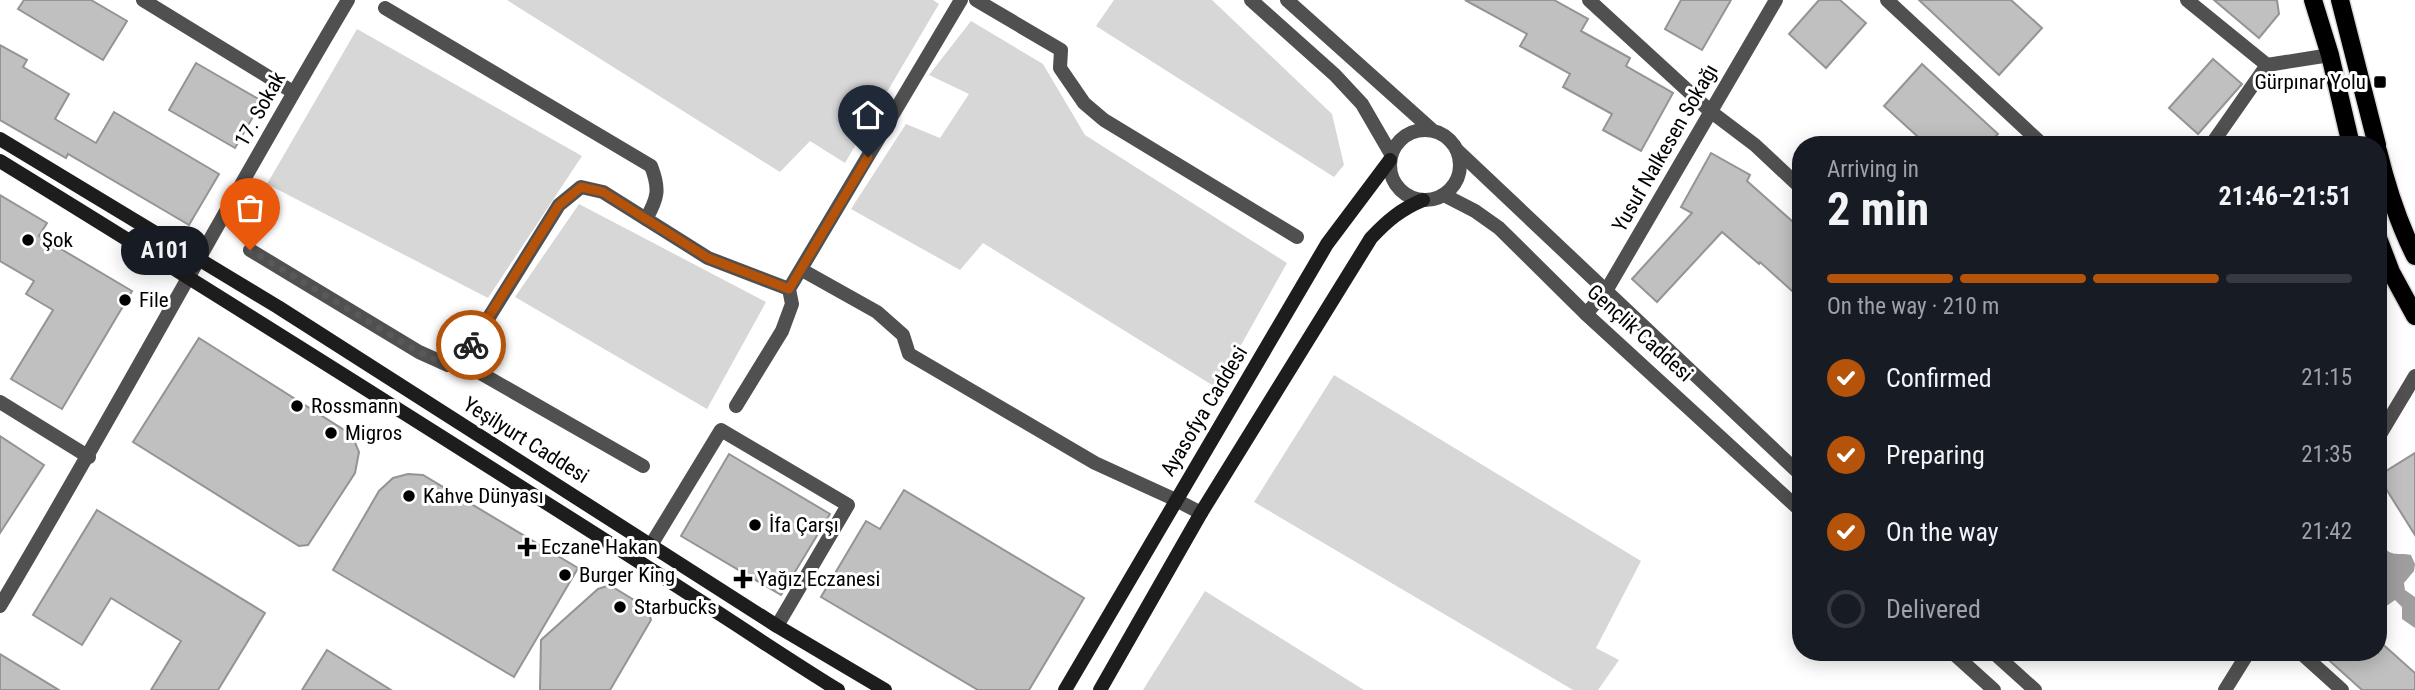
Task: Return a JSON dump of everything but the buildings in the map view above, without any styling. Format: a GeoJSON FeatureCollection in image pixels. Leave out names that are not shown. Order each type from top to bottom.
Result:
{"type":"FeatureCollection","features":[{"type":"Feature","properties":{"kind":"main road"},"geometry":{"type":"LineString","coordinates":[[2313,0],[2330,55],[2349,136]]}},
{"type":"Feature","properties":{"kind":"main road"},"geometry":{"type":"LineString","coordinates":[[2340,0],[2375,136]]}},
{"type":"Feature","properties":{"kind":"main road","name":"Yeşilyurt Caddesi"},"geometry":{"type":"LineString","coordinates":[[0,139],[290,315],[777,626],[885,690]]}},
{"type":"Feature","properties":{"kind":"main road","name":"Ayasofya Caddesi"},"geometry":{"type":"LineString","coordinates":[[1065,690],[1328,244],[1391,157]]}},
{"type":"Feature","properties":{"kind":"main road","name":"Yeşilyurt Caddesi"},"geometry":{"type":"LineString","coordinates":[[0,161],[190,277],[657,573],[766,647],[838,690]]}},
{"type":"Feature","properties":{"kind":"main road"},"geometry":{"type":"LineString","coordinates":[[2387,187],[2415,256]]}},
{"type":"Feature","properties":{"kind":"main road"},"geometry":{"type":"LineString","coordinates":[[1100,690],[1201,513],[1371,238],[1385,222],[1404,208],[1423,200]]}},
{"type":"Feature","properties":{"kind":"main road"},"geometry":{"type":"LineString","coordinates":[[2387,262],[2415,316]]}},
{"type":"Feature","properties":{"kind":"street"},"geometry":{"type":"LineString","coordinates":[[143,0],[293,92]]}},
{"type":"Feature","properties":{"kind":"street","name":"17. Sokak"},"geometry":{"type":"LineString","coordinates":[[0,606],[89,457],[293,92],[348,0]]}},
{"type":"Feature","properties":{"kind":"street"},"geometry":{"type":"LineString","coordinates":[[736,406],[782,331],[792,304],[789,289],[961,0]]}},
{"type":"Feature","properties":{"kind":"street"},"geometry":{"type":"LineString","coordinates":[[976,0],[1061,50],[1060,68],[1084,103],[1104,120],[1297,237]]}},
{"type":"Feature","properties":{"kind":"street"},"geometry":{"type":"LineString","coordinates":[[1251,0],[1335,75],[1362,104],[1391,157]]}},
{"type":"Feature","properties":{"kind":"street"},"geometry":{"type":"LineString","coordinates":[[1287,0],[1432,130]]}},
{"type":"Feature","properties":{"kind":"street"},"geometry":{"type":"LineString","coordinates":[[1589,0],[1710,111],[1755,145],[1792,180]]}},
{"type":"Feature","properties":{"kind":"street","name":"Yusuf Nalkesen Sokağı"},"geometry":{"type":"LineString","coordinates":[[1586,314],[1606,291],[1776,0]]}},
{"type":"Feature","properties":{"kind":"street"},"geometry":{"type":"LineString","coordinates":[[1887,0],[2033,136]]}},
{"type":"Feature","properties":{"kind":"street"},"geometry":{"type":"LineString","coordinates":[[2187,0],[2267,65]]}},
{"type":"Feature","properties":{"kind":"street"},"geometry":{"type":"LineString","coordinates":[[385,8],[651,166],[657,181],[656,201],[646,219]]}},
{"type":"Feature","properties":{"kind":"street"},"geometry":{"type":"LineString","coordinates":[[2217,136],[2267,65],[2330,55]]}},
{"type":"Feature","properties":{"kind":"street"},"geometry":{"type":"LineString","coordinates":[[1420,129],[1432,130],[1451,141],[1457,150],[1459,175],[1444,195],[1423,200],[1411,197],[1394,183],[1390,172],[1391,157],[1400,140],[1409,133],[1420,129]]}},
{"type":"Feature","properties":{"kind":"street","name":"Gençlik Caddesi"},"geometry":{"type":"LineString","coordinates":[[1457,150],[1792,467]]}},
{"type":"Feature","properties":{"kind":"street"},"geometry":{"type":"LineString","coordinates":[[461,362],[559,205],[581,187],[603,192],[708,258],[789,289]]}},
{"type":"Feature","properties":{"kind":"street","name":"Gençlik Caddesi"},"geometry":{"type":"LineString","coordinates":[[1444,195],[1475,211],[1499,228],[1586,314],[1792,504]]}},
{"type":"Feature","properties":{"kind":"street"},"geometry":{"type":"LineString","coordinates":[[250,250],[419,352],[447,365],[461,362],[643,466]]}},
{"type":"Feature","properties":{"kind":"street"},"geometry":{"type":"LineString","coordinates":[[802,270],[877,312],[903,335],[909,354],[1095,463],[1201,513]]}},
{"type":"Feature","properties":{"kind":"street"},"geometry":{"type":"LineString","coordinates":[[2387,423],[2415,376]]}},
{"type":"Feature","properties":{"kind":"street"},"geometry":{"type":"LineString","coordinates":[[0,401],[89,457]]}},
{"type":"Feature","properties":{"kind":"street"},"geometry":{"type":"LineString","coordinates":[[651,545],[721,430],[848,505],[766,647]]}},
{"type":"Feature","properties":{"kind":"street"},"geometry":{"type":"LineString","coordinates":[[1962,661],[1994,690]]}},
{"type":"Feature","properties":{"kind":"street"},"geometry":{"type":"LineString","coordinates":[[2003,661],[2035,690]]}},
{"type":"Feature","properties":{"kind":"street"},"geometry":{"type":"LineString","coordinates":[[2225,690],[2243,661]]}},
{"type":"Feature","properties":{"kind":"street"},"geometry":{"type":"LineString","coordinates":[[2310,661],[2342,690]]}},
{"type":"Feature","properties":{"kind":"shaded area"},"geometry":{"type":"Polygon","coordinates":[[[507,0],[933,0],[939,4],[845,163],[810,141],[780,172],[507,0]]]}},
{"type":"Feature","properties":{"kind":"shaded area"},"geometry":{"type":"Polygon","coordinates":[[[1114,0],[1212,0],[1332,114],[1344,165],[1334,177],[1096,26],[1114,0]]]}},
{"type":"Feature","properties":{"kind":"shaded area"},"geometry":{"type":"Polygon","coordinates":[[[971,21],[1043,64],[1085,135],[1287,263],[1217,388],[983,243],[960,270],[851,209],[906,124],[940,138],[969,94],[929,75],[971,21]]]}},
{"type":"Feature","properties":{"kind":"shaded area"},"geometry":{"type":"Polygon","coordinates":[[[357,29],[582,156],[488,298],[267,184],[357,29]]]}},
{"type":"Feature","properties":{"kind":"shaded area"},"geometry":{"type":"Polygon","coordinates":[[[579,204],[766,302],[707,409],[515,297],[579,204]]]}},
{"type":"Feature","properties":{"kind":"shaded area"},"geometry":{"type":"Polygon","coordinates":[[[1334,375],[1641,561],[1596,648],[1619,660],[1598,690],[1573,690],[1254,502],[1334,375]]]}},
{"type":"Feature","properties":{"kind":"shaded area"},"geometry":{"type":"Polygon","coordinates":[[[2387,550],[2391,553],[2411,555],[2415,564],[2414,571],[2404,583],[2405,590],[2415,597],[2415,628],[2402,619],[2402,607],[2395,600],[2387,606],[2387,550]]]}},
{"type":"Feature","properties":{"kind":"shaded area"},"geometry":{"type":"Polygon","coordinates":[[[1205,591],[1364,690],[1143,690],[1205,591]]]}},
{"type":"Feature","properties":{"kind":"way so far"},"geometry":{"type":"LineString","coordinates":[[250,250],[419,352],[447,365],[461,362],[471,345]]}},
{"type":"Feature","properties":{"kind":"place","name":"Gürpınar Yolu"},"geometry":{"type":"Point","coordinates":[2380,82]}},
{"type":"Feature","properties":{"kind":"place","name":"Şok"},"geometry":{"type":"Point","coordinates":[28,240]}},
{"type":"Feature","properties":{"kind":"place","name":"A101"},"geometry":{"type":"Point","coordinates":[250,250]}},
{"type":"Feature","properties":{"kind":"place","name":"File"},"geometry":{"type":"Point","coordinates":[125,300]}},
{"type":"Feature","properties":{"kind":"place","name":"Rossmann"},"geometry":{"type":"Point","coordinates":[297,406]}},
{"type":"Feature","properties":{"kind":"place","name":"Migros"},"geometry":{"type":"Point","coordinates":[331,433]}},
{"type":"Feature","properties":{"kind":"place","name":"Kahve Dünyası"},"geometry":{"type":"Point","coordinates":[409,496]}},
{"type":"Feature","properties":{"kind":"place","name":"İfa Çarşı"},"geometry":{"type":"Point","coordinates":[755,525]}},
{"type":"Feature","properties":{"kind":"place","name":"Eczane Hakan"},"geometry":{"type":"Point","coordinates":[527,547]}},
{"type":"Feature","properties":{"kind":"place","name":"Burger King"},"geometry":{"type":"Point","coordinates":[565,575]}},
{"type":"Feature","properties":{"kind":"place","name":"Yağız Eczanesi"},"geometry":{"type":"Point","coordinates":[743,579]}},
{"type":"Feature","properties":{"kind":"place","name":"Starbucks"},"geometry":{"type":"Point","coordinates":[620,607]}},
{"type":"Feature","properties":{"kind":"route"},"geometry":{"type":"LineString","coordinates":[[471,345],[559,205],[581,187],[603,192],[708,258],[789,289],[868,157]]}}]}
